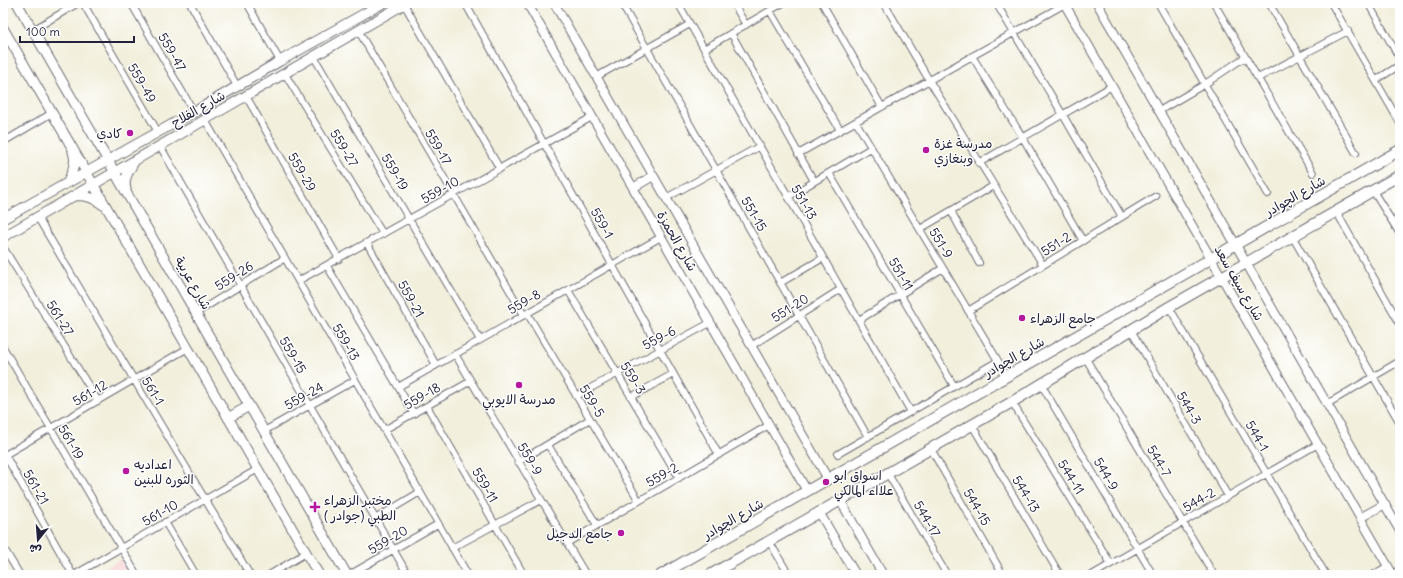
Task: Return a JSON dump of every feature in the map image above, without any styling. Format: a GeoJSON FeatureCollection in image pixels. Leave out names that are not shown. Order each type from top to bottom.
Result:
{"type":"FeatureCollection","features":[{"type":"Feature","properties":{"kind":"main road","name":"شارع عربية"},"geometry":{"type":"LineString","coordinates":[[17,3],[348,575]]}},
{"type":"Feature","properties":{"kind":"main road","name":"شارع الفلاح"},"geometry":{"type":"LineString","coordinates":[[3,219],[194,112],[280,61],[383,3]]}},
{"type":"Feature","properties":{"kind":"main road","name":"شارع الفلاح"},"geometry":{"type":"LineString","coordinates":[[3,237],[405,4]]}},
{"type":"Feature","properties":{"kind":"main road"},"geometry":{"type":"LineString","coordinates":[[3,28],[319,575]]}},
{"type":"Feature","properties":{"kind":"main road"},"geometry":{"type":"LineString","coordinates":[[96,139],[102,147],[112,151],[124,151]]}},
{"type":"Feature","properties":{"kind":"main road"},"geometry":{"type":"LineString","coordinates":[[68,182],[73,170],[75,158],[72,147]]}},
{"type":"Feature","properties":{"kind":"main road","name":"شارع الچوادر"},"geometry":{"type":"LineString","coordinates":[[661,575],[1400,150]]}},
{"type":"Feature","properties":{"kind":"main road"},"geometry":{"type":"LineString","coordinates":[[127,194],[124,183],[134,162]]}},
{"type":"Feature","properties":{"kind":"main road"},"geometry":{"type":"LineString","coordinates":[[710,575],[888,474],[1012,402],[1169,307],[1400,175]]}},
{"type":"Feature","properties":{"kind":"main road"},"geometry":{"type":"LineString","coordinates":[[75,196],[84,196],[95,199],[107,208]]}},
{"type":"Feature","properties":{"kind":"main road"},"geometry":{"type":"LineString","coordinates":[[228,418],[249,406]]}},
{"type":"Feature","properties":{"kind":"street"},"geometry":{"type":"LineString","coordinates":[[33,30],[78,3]]}},
{"type":"Feature","properties":{"kind":"street","name":"559-49"},"geometry":{"type":"LineString","coordinates":[[83,3],[158,132]]}},
{"type":"Feature","properties":{"kind":"street"},"geometry":{"type":"LineString","coordinates":[[132,5],[141,3]]}},
{"type":"Feature","properties":{"kind":"street"},"geometry":{"type":"LineString","coordinates":[[190,3],[237,86]]}},
{"type":"Feature","properties":{"kind":"street"},"geometry":{"type":"LineString","coordinates":[[248,3],[280,61]]}},
{"type":"Feature","properties":{"kind":"street","name":"559-1"},"geometry":{"type":"LineString","coordinates":[[465,3],[719,455]]}},
{"type":"Feature","properties":{"kind":"street","name":"شارع الحمزة"},"geometry":{"type":"LineString","coordinates":[[527,3],[807,491]]}},
{"type":"Feature","properties":{"kind":"street","name":"شارع الحمزة"},"geometry":{"type":"LineString","coordinates":[[554,3],[828,479]]}},
{"type":"Feature","properties":{"kind":"street","name":"551-15"},"geometry":{"type":"LineString","coordinates":[[621,3],[868,437]]}},
{"type":"Feature","properties":{"kind":"street","name":"551-13"},"geometry":{"type":"LineString","coordinates":[[678,3],[911,412]]}},
{"type":"Feature","properties":{"kind":"street"},"geometry":{"type":"LineString","coordinates":[[733,3],[746,25]]}},
{"type":"Feature","properties":{"kind":"street"},"geometry":{"type":"LineString","coordinates":[[704,49],[783,3]]}},
{"type":"Feature","properties":{"kind":"street"},"geometry":{"type":"LineString","coordinates":[[822,3],[882,107]]}},
{"type":"Feature","properties":{"kind":"street"},"geometry":{"type":"LineString","coordinates":[[884,3],[979,163],[1043,266]]}},
{"type":"Feature","properties":{"kind":"street"},"geometry":{"type":"LineString","coordinates":[[996,3],[1122,217]]}},
{"type":"Feature","properties":{"kind":"street"},"geometry":{"type":"LineString","coordinates":[[798,154],[1064,3]]}},
{"type":"Feature","properties":{"kind":"street","name":"شارع سيف سعد"},"geometry":{"type":"LineString","coordinates":[[1064,3],[1393,575]]}},
{"type":"Feature","properties":{"kind":"street","name":"شارع سيف سعد"},"geometry":{"type":"LineString","coordinates":[[1097,3],[1327,404],[1385,504],[1399,525]]}},
{"type":"Feature","properties":{"kind":"street"},"geometry":{"type":"LineString","coordinates":[[1158,3],[1268,194]]}},
{"type":"Feature","properties":{"kind":"street"},"geometry":{"type":"LineString","coordinates":[[1214,3],[1313,173]]}},
{"type":"Feature","properties":{"kind":"street"},"geometry":{"type":"LineString","coordinates":[[1269,3],[1356,153]]}},
{"type":"Feature","properties":{"kind":"street"},"geometry":{"type":"LineString","coordinates":[[1331,3],[1400,123]]}},
{"type":"Feature","properties":{"kind":"street"},"geometry":{"type":"LineString","coordinates":[[1368,3],[1400,59]]}},
{"type":"Feature","properties":{"kind":"street"},"geometry":{"type":"LineString","coordinates":[[405,4],[500,169]]}},
{"type":"Feature","properties":{"kind":"street","name":"559-47"},"geometry":{"type":"LineString","coordinates":[[132,5],[194,112]]}},
{"type":"Feature","properties":{"kind":"street"},"geometry":{"type":"LineString","coordinates":[[770,10],[840,130]]}},
{"type":"Feature","properties":{"kind":"street"},"geometry":{"type":"LineString","coordinates":[[596,77],[690,24]]}},
{"type":"Feature","properties":{"kind":"street","name":"559-17"},"geometry":{"type":"LineString","coordinates":[[358,30],[453,195],[525,314]]}},
{"type":"Feature","properties":{"kind":"street"},"geometry":{"type":"LineString","coordinates":[[1258,78],[1348,31]]}},
{"type":"Feature","properties":{"kind":"street"},"geometry":{"type":"LineString","coordinates":[[731,33],[814,181]]}},
{"type":"Feature","properties":{"kind":"street"},"geometry":{"type":"LineString","coordinates":[[972,56],[1023,138],[1083,241]]}},
{"type":"Feature","properties":{"kind":"street","name":"559-19"},"geometry":{"type":"LineString","coordinates":[[314,57],[480,340]]}},
{"type":"Feature","properties":{"kind":"street"},"geometry":{"type":"LineString","coordinates":[[1159,111],[1205,84],[1245,57]]}},
{"type":"Feature","properties":{"kind":"street"},"geometry":{"type":"LineString","coordinates":[[1376,80],[1400,66]]}},
{"type":"Feature","properties":{"kind":"street","name":"559-27"},"geometry":{"type":"LineString","coordinates":[[285,74],[383,234]]}},
{"type":"Feature","properties":{"kind":"street"},"geometry":{"type":"LineString","coordinates":[[979,163],[1112,86]]}},
{"type":"Feature","properties":{"kind":"street","name":"559-29"},"geometry":{"type":"LineString","coordinates":[[246,96],[339,258]]}},
{"type":"Feature","properties":{"kind":"street"},"geometry":{"type":"LineString","coordinates":[[3,142],[52,113]]}},
{"type":"Feature","properties":{"kind":"street","name":"559-10"},"geometry":{"type":"LineString","coordinates":[[298,281],[592,117]]}},
{"type":"Feature","properties":{"kind":"street","name":"559-13"},"geometry":{"type":"LineString","coordinates":[[205,120],[468,575]]}},
{"type":"Feature","properties":{"kind":"street","name":"551-9"},"geometry":{"type":"LineString","coordinates":[[856,122],[1007,376]]}},
{"type":"Feature","properties":{"kind":"street","name":"559-15"},"geometry":{"type":"LineString","coordinates":[[160,146],[408,575]]}},
{"type":"Feature","properties":{"kind":"street"},"geometry":{"type":"LineString","coordinates":[[666,198],[760,146]]}},
{"type":"Feature","properties":{"kind":"street"},"geometry":{"type":"LineString","coordinates":[[788,196],[871,148]]}},
{"type":"Feature","properties":{"kind":"street","name":"551-11"},"geometry":{"type":"LineString","coordinates":[[829,173],[954,386]]}},
{"type":"Feature","properties":{"kind":"street"},"geometry":{"type":"LineString","coordinates":[[633,188],[653,176]]}},
{"type":"Feature","properties":{"kind":"street"},"geometry":{"type":"LineString","coordinates":[[920,229],[993,186]]}},
{"type":"Feature","properties":{"kind":"street"},"geometry":{"type":"LineString","coordinates":[[1373,191],[1400,234]]}},
{"type":"Feature","properties":{"kind":"street","name":"551-2"},"geometry":{"type":"LineString","coordinates":[[968,311],[1156,196]]}},
{"type":"Feature","properties":{"kind":"street"},"geometry":{"type":"LineString","coordinates":[[951,211],[979,264]]}},
{"type":"Feature","properties":{"kind":"street"},"geometry":{"type":"LineString","coordinates":[[1336,211],[1400,324]]}},
{"type":"Feature","properties":{"kind":"street","name":"561-1"},"geometry":{"type":"LineString","coordinates":[[38,218],[250,575]]}},
{"type":"Feature","properties":{"kind":"street"},"geometry":{"type":"LineString","coordinates":[[1292,236],[1400,423]]}},
{"type":"Feature","properties":{"kind":"street","name":"559-8"},"geometry":{"type":"LineString","coordinates":[[398,387],[661,237]]}},
{"type":"Feature","properties":{"kind":"street","name":"559-21"},"geometry":{"type":"LineString","coordinates":[[367,243],[436,365]]}},
{"type":"Feature","properties":{"kind":"street","name":"561-27"},"geometry":{"type":"LineString","coordinates":[[3,247],[98,401]]}},
{"type":"Feature","properties":{"kind":"street","name":"559-26"},"geometry":{"type":"LineString","coordinates":[[196,313],[285,258]]}},
{"type":"Feature","properties":{"kind":"street"},"geometry":{"type":"LineString","coordinates":[[780,283],[823,258]]}},
{"type":"Feature","properties":{"kind":"street"},"geometry":{"type":"LineString","coordinates":[[326,266],[414,414]]}},
{"type":"Feature","properties":{"kind":"street"},"geometry":{"type":"LineString","coordinates":[[859,320],[943,268]]}},
{"type":"Feature","properties":{"kind":"street","name":"551-20"},"geometry":{"type":"LineString","coordinates":[[751,346],[841,289]]}},
{"type":"Feature","properties":{"kind":"street","name":"559-3"},"geometry":{"type":"LineString","coordinates":[[568,290],[679,478]]}},
{"type":"Feature","properties":{"kind":"street","name":"544-1"},"geometry":{"type":"LineString","coordinates":[[1169,307],[1326,575]]}},
{"type":"Feature","properties":{"kind":"street","name":"559-5"},"geometry":{"type":"LineString","coordinates":[[525,314],[639,501]]}},
{"type":"Feature","properties":{"kind":"street","name":"559-6"},"geometry":{"type":"LineString","coordinates":[[576,396],[710,323]]}},
{"type":"Feature","properties":{"kind":"street","name":"544-3"},"geometry":{"type":"LineString","coordinates":[[1131,330],[1228,496]]}},
{"type":"Feature","properties":{"kind":"street","name":"561-19"},"geometry":{"type":"LineString","coordinates":[[3,347],[137,575]]}},
{"type":"Feature","properties":{"kind":"street","name":"561-12"},"geometry":{"type":"LineString","coordinates":[[4,454],[50,429],[188,348]]}},
{"type":"Feature","properties":{"kind":"street","name":"559-9"},"geometry":{"type":"LineString","coordinates":[[455,354],[586,575]]}},
{"type":"Feature","properties":{"kind":"street","name":"544-7"},"geometry":{"type":"LineString","coordinates":[[1085,357],[1214,575]]}},
{"type":"Feature","properties":{"kind":"street"},"geometry":{"type":"LineString","coordinates":[[838,454],[998,361]]}},
{"type":"Feature","properties":{"kind":"street"},"geometry":{"type":"LineString","coordinates":[[1327,404],[1400,361]]}},
{"type":"Feature","properties":{"kind":"street"},"geometry":{"type":"LineString","coordinates":[[631,397],[673,374]]}},
{"type":"Feature","properties":{"kind":"street","name":"559-24"},"geometry":{"type":"LineString","coordinates":[[264,432],[355,380]]}},
{"type":"Feature","properties":{"kind":"street","name":"559-18"},"geometry":{"type":"LineString","coordinates":[[384,430],[471,381]]}},
{"type":"Feature","properties":{"kind":"street","name":"544-9"},"geometry":{"type":"LineString","coordinates":[[1041,384],[1153,575]]}},
{"type":"Feature","properties":{"kind":"street","name":"544-11"},"geometry":{"type":"LineString","coordinates":[[1012,402],[1111,564]]}},
{"type":"Feature","properties":{"kind":"street","name":"559-11"},"geometry":{"type":"LineString","coordinates":[[427,406],[524,575]]}},
{"type":"Feature","properties":{"kind":"street"},"geometry":{"type":"LineString","coordinates":[[518,462],[590,419]]}},
{"type":"Feature","properties":{"kind":"street","name":"559-2"},"geometry":{"type":"LineString","coordinates":[[567,543],[769,425]]}},
{"type":"Feature","properties":{"kind":"street","name":"544-13"},"geometry":{"type":"LineString","coordinates":[[972,425],[1060,575]]}},
{"type":"Feature","properties":{"kind":"street","name":"544-2"},"geometry":{"type":"LineString","coordinates":[[1093,575],[1318,444]]}},
{"type":"Feature","properties":{"kind":"street"},"geometry":{"type":"LineString","coordinates":[[548,445],[597,525]]}},
{"type":"Feature","properties":{"kind":"street","name":"544-15"},"geometry":{"type":"LineString","coordinates":[[931,449],[1003,575]]}},
{"type":"Feature","properties":{"kind":"street","name":"561-21"},"geometry":{"type":"LineString","coordinates":[[4,454],[74,575]]}},
{"type":"Feature","properties":{"kind":"street","name":"561-10"},"geometry":{"type":"LineString","coordinates":[[74,575],[258,469]]}},
{"type":"Feature","properties":{"kind":"street","name":"544-17"},"geometry":{"type":"LineString","coordinates":[[888,474],[947,575]]}},
{"type":"Feature","properties":{"kind":"street"},"geometry":{"type":"LineString","coordinates":[[375,519],[420,492]]}},
{"type":"Feature","properties":{"kind":"street"},"geometry":{"type":"LineString","coordinates":[[452,548],[541,500]]}},
{"type":"Feature","properties":{"kind":"street"},"geometry":{"type":"LineString","coordinates":[[840,500],[883,575]]}},
{"type":"Feature","properties":{"kind":"street"},"geometry":{"type":"LineString","coordinates":[[1360,518],[1385,504]]}},
{"type":"Feature","properties":{"kind":"street"},"geometry":{"type":"LineString","coordinates":[[819,512],[856,575]]}},
{"type":"Feature","properties":{"kind":"street"},"geometry":{"type":"LineString","coordinates":[[165,522],[196,575]]}},
{"type":"Feature","properties":{"kind":"street","name":"559-20"},"geometry":{"type":"LineString","coordinates":[[348,575],[438,524]]}},
{"type":"Feature","properties":{"kind":"street"},"geometry":{"type":"LineString","coordinates":[[769,541],[789,575]]}},
{"type":"Feature","properties":{"kind":"street"},"geometry":{"type":"LineString","coordinates":[[3,547],[20,575]]}},
{"type":"Feature","properties":{"kind":"street"},"geometry":{"type":"LineString","coordinates":[[269,575],[306,553]]}},
{"type":"Feature","properties":{"kind":"street"},"geometry":{"type":"LineString","coordinates":[[1373,575],[1388,566]]}},
{"type":"Feature","properties":{"kind":"shaded area"},"geometry":{"type":"Polygon","coordinates":[[[121,559],[131,575],[95,575],[121,559]]]}},
{"type":"Feature","properties":{"kind":"place","name":"كادي"},"geometry":{"type":"Point","coordinates":[130,133]}},
{"type":"Feature","properties":{"kind":"place","name":"مدرسة غزة وبنغازي"},"geometry":{"type":"Point","coordinates":[926,150]}},
{"type":"Feature","properties":{"kind":"place","name":"جامع الزهراء"},"geometry":{"type":"Point","coordinates":[1022,318]}},
{"type":"Feature","properties":{"kind":"place","name":"مدرسة الايوبي"},"geometry":{"type":"Point","coordinates":[519,385]}},
{"type":"Feature","properties":{"kind":"place","name":"اعداديه الثوره للبنين"},"geometry":{"type":"Point","coordinates":[126,471]}},
{"type":"Feature","properties":{"kind":"place","name":"اسواق ابو علااء المالكي"},"geometry":{"type":"Point","coordinates":[826,482]}},
{"type":"Feature","properties":{"kind":"place","name":"مختبر الزهراء الطبي (جوادر )"},"geometry":{"type":"Point","coordinates":[315,507]}},
{"type":"Feature","properties":{"kind":"place","name":"جامع الدجيل"},"geometry":{"type":"Point","coordinates":[621,533]}}]}
